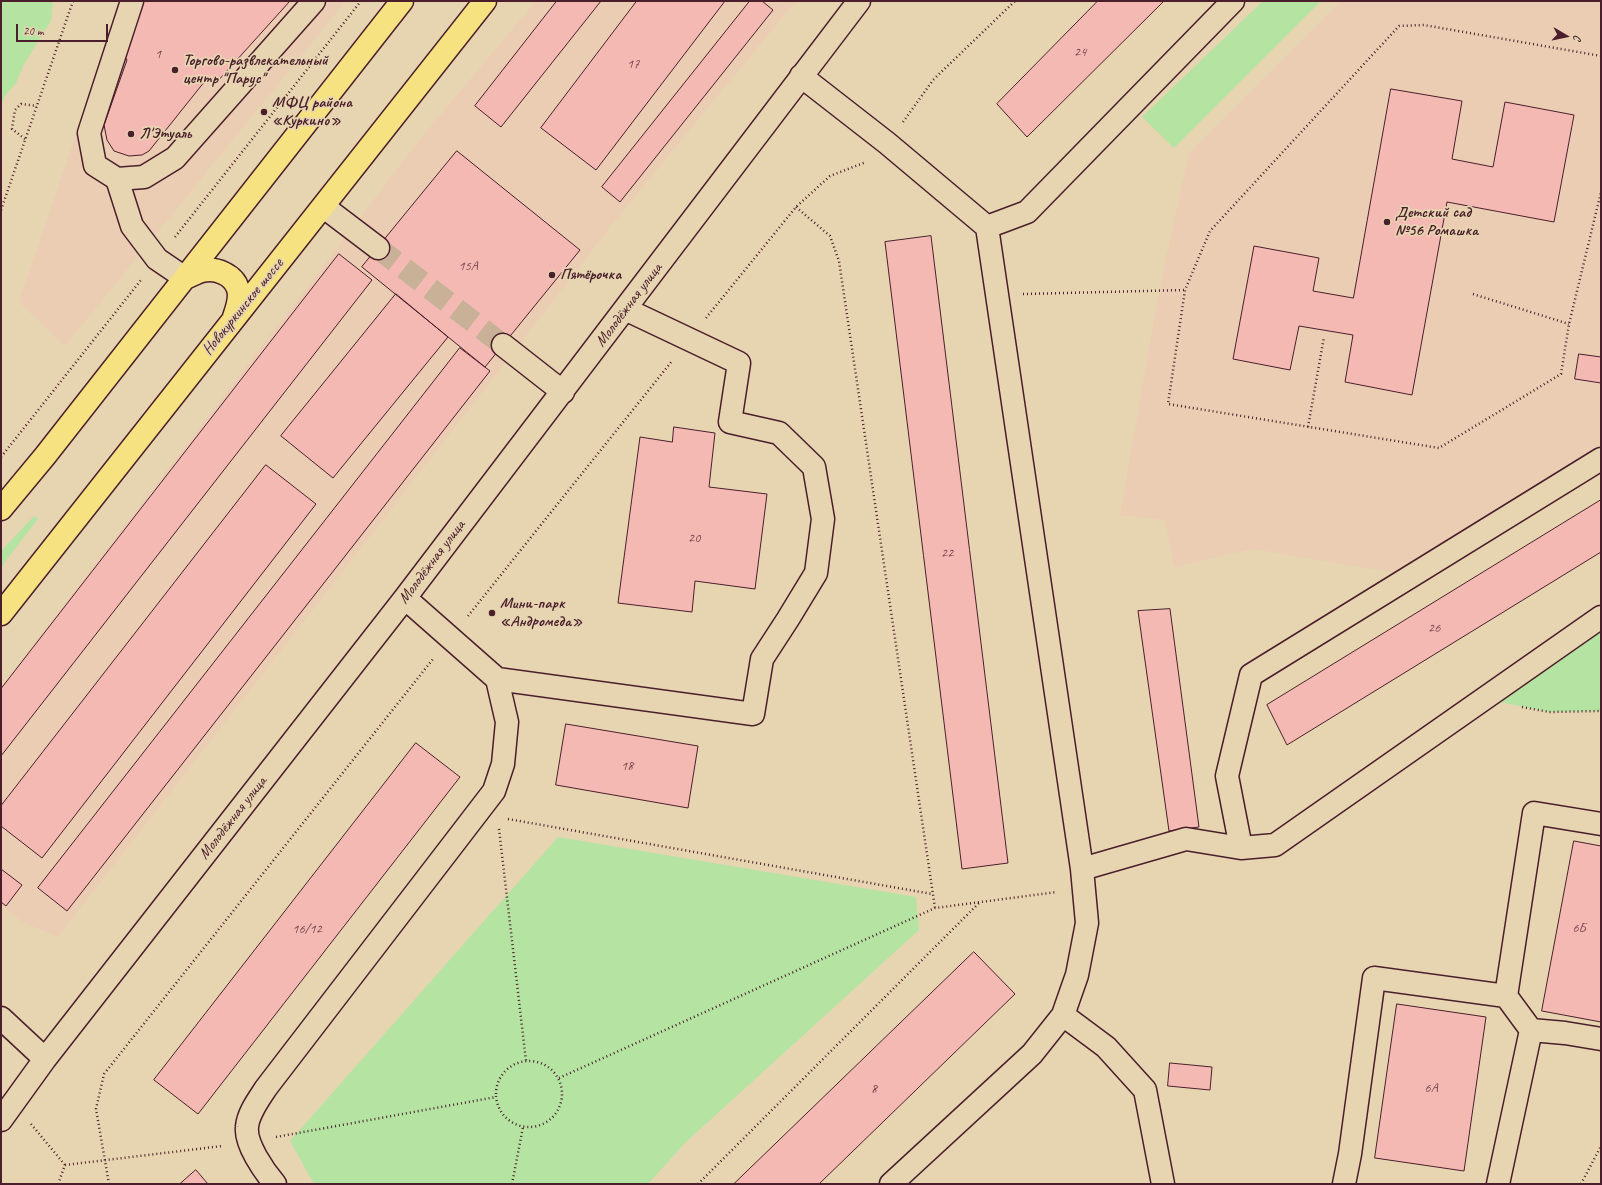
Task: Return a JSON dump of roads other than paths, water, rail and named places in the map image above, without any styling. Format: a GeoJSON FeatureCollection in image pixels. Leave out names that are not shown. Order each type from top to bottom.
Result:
{"type":"FeatureCollection","features":[{"type":"Feature","properties":{"kind":"main road"},"geometry":{"type":"LineString","coordinates":[[1,509],[8,495],[185,278],[402,1]]}},
{"type":"Feature","properties":{"kind":"main road","name":"Новокуркинское шоссе"},"geometry":{"type":"LineString","coordinates":[[1,614],[485,1]]}},
{"type":"Feature","properties":{"kind":"main road"},"geometry":{"type":"LineString","coordinates":[[185,278],[203,270],[218,270],[232,278],[238,289],[239,302],[234,318]]}},
{"type":"Feature","properties":{"kind":"street"},"geometry":{"type":"LineString","coordinates":[[132,1],[89,132],[95,165],[117,179],[144,177],[175,158],[314,1]]}},
{"type":"Feature","properties":{"kind":"street","name":"Молодёжная улица"},"geometry":{"type":"LineString","coordinates":[[1,1120],[45,1059],[405,598],[563,392],[859,1]]}},
{"type":"Feature","properties":{"kind":"street"},"geometry":{"type":"LineString","coordinates":[[987,227],[1027,212],[1233,1]]}},
{"type":"Feature","properties":{"kind":"street"},"geometry":{"type":"LineString","coordinates":[[801,76],[887,143],[987,227],[1082,879],[1087,923],[1077,975],[1063,1015],[1032,1054],[891,1184]]}},
{"type":"Feature","properties":{"kind":"street"},"geometry":{"type":"LineString","coordinates":[[117,179],[132,226],[157,259],[185,278]]}},
{"type":"Feature","properties":{"kind":"street"},"geometry":{"type":"LineString","coordinates":[[324,206],[378,248]]}},
{"type":"Feature","properties":{"kind":"street"},"geometry":{"type":"LineString","coordinates":[[405,598],[497,679],[753,714],[762,659],[816,573],[823,519],[814,467],[779,433],[730,422],[739,364],[625,310]]}},
{"type":"Feature","properties":{"kind":"street"},"geometry":{"type":"LineString","coordinates":[[503,345],[563,392]]}},
{"type":"Feature","properties":{"kind":"street"},"geometry":{"type":"LineString","coordinates":[[1241,848],[1227,776],[1251,675],[1601,459]]}},
{"type":"Feature","properties":{"kind":"street"},"geometry":{"type":"LineString","coordinates":[[1082,879],[1186,839],[1241,848],[1275,845],[1601,617]]}},
{"type":"Feature","properties":{"kind":"street"},"geometry":{"type":"LineString","coordinates":[[275,1184],[266,1173],[249,1142],[246,1127],[252,1110],[266,1088],[494,791],[503,764],[507,722],[497,679]]}},
{"type":"Feature","properties":{"kind":"street"},"geometry":{"type":"LineString","coordinates":[[1601,824],[1534,813],[1506,996],[1531,1030],[1601,1039]]}},
{"type":"Feature","properties":{"kind":"street"},"geometry":{"type":"LineString","coordinates":[[1344,1184],[1350,1154],[1374,978],[1506,996]]}},
{"type":"Feature","properties":{"kind":"street"},"geometry":{"type":"LineString","coordinates":[[1063,1015],[1106,1047],[1145,1090],[1163,1184]]}},
{"type":"Feature","properties":{"kind":"street"},"geometry":{"type":"LineString","coordinates":[[1,1018],[45,1059]]}},
{"type":"Feature","properties":{"kind":"street"},"geometry":{"type":"LineString","coordinates":[[1498,1184],[1531,1030]]}},
{"type":"Feature","properties":{"kind":"tunnel"},"geometry":{"type":"LineString","coordinates":[[378,248],[503,345]]}},
{"type":"Feature","properties":{"kind":"place","name":"Торгово-развлекательный центр \"Парус\""},"geometry":{"type":"Point","coordinates":[175,70]}},
{"type":"Feature","properties":{"kind":"place","name":"МФЦ района «Куркино»"},"geometry":{"type":"Point","coordinates":[264,112]}},
{"type":"Feature","properties":{"kind":"place","name":"Л'Этуаль"},"geometry":{"type":"Point","coordinates":[131,134]}},
{"type":"Feature","properties":{"kind":"place","name":"Детский сад №56 Ромашка"},"geometry":{"type":"Point","coordinates":[1387,222]}},
{"type":"Feature","properties":{"kind":"place","name":"Пятёрочка"},"geometry":{"type":"Point","coordinates":[552,275]}},
{"type":"Feature","properties":{"kind":"place","name":"Мини-парк «Андромеда»"},"geometry":{"type":"Point","coordinates":[492,613]}}]}
